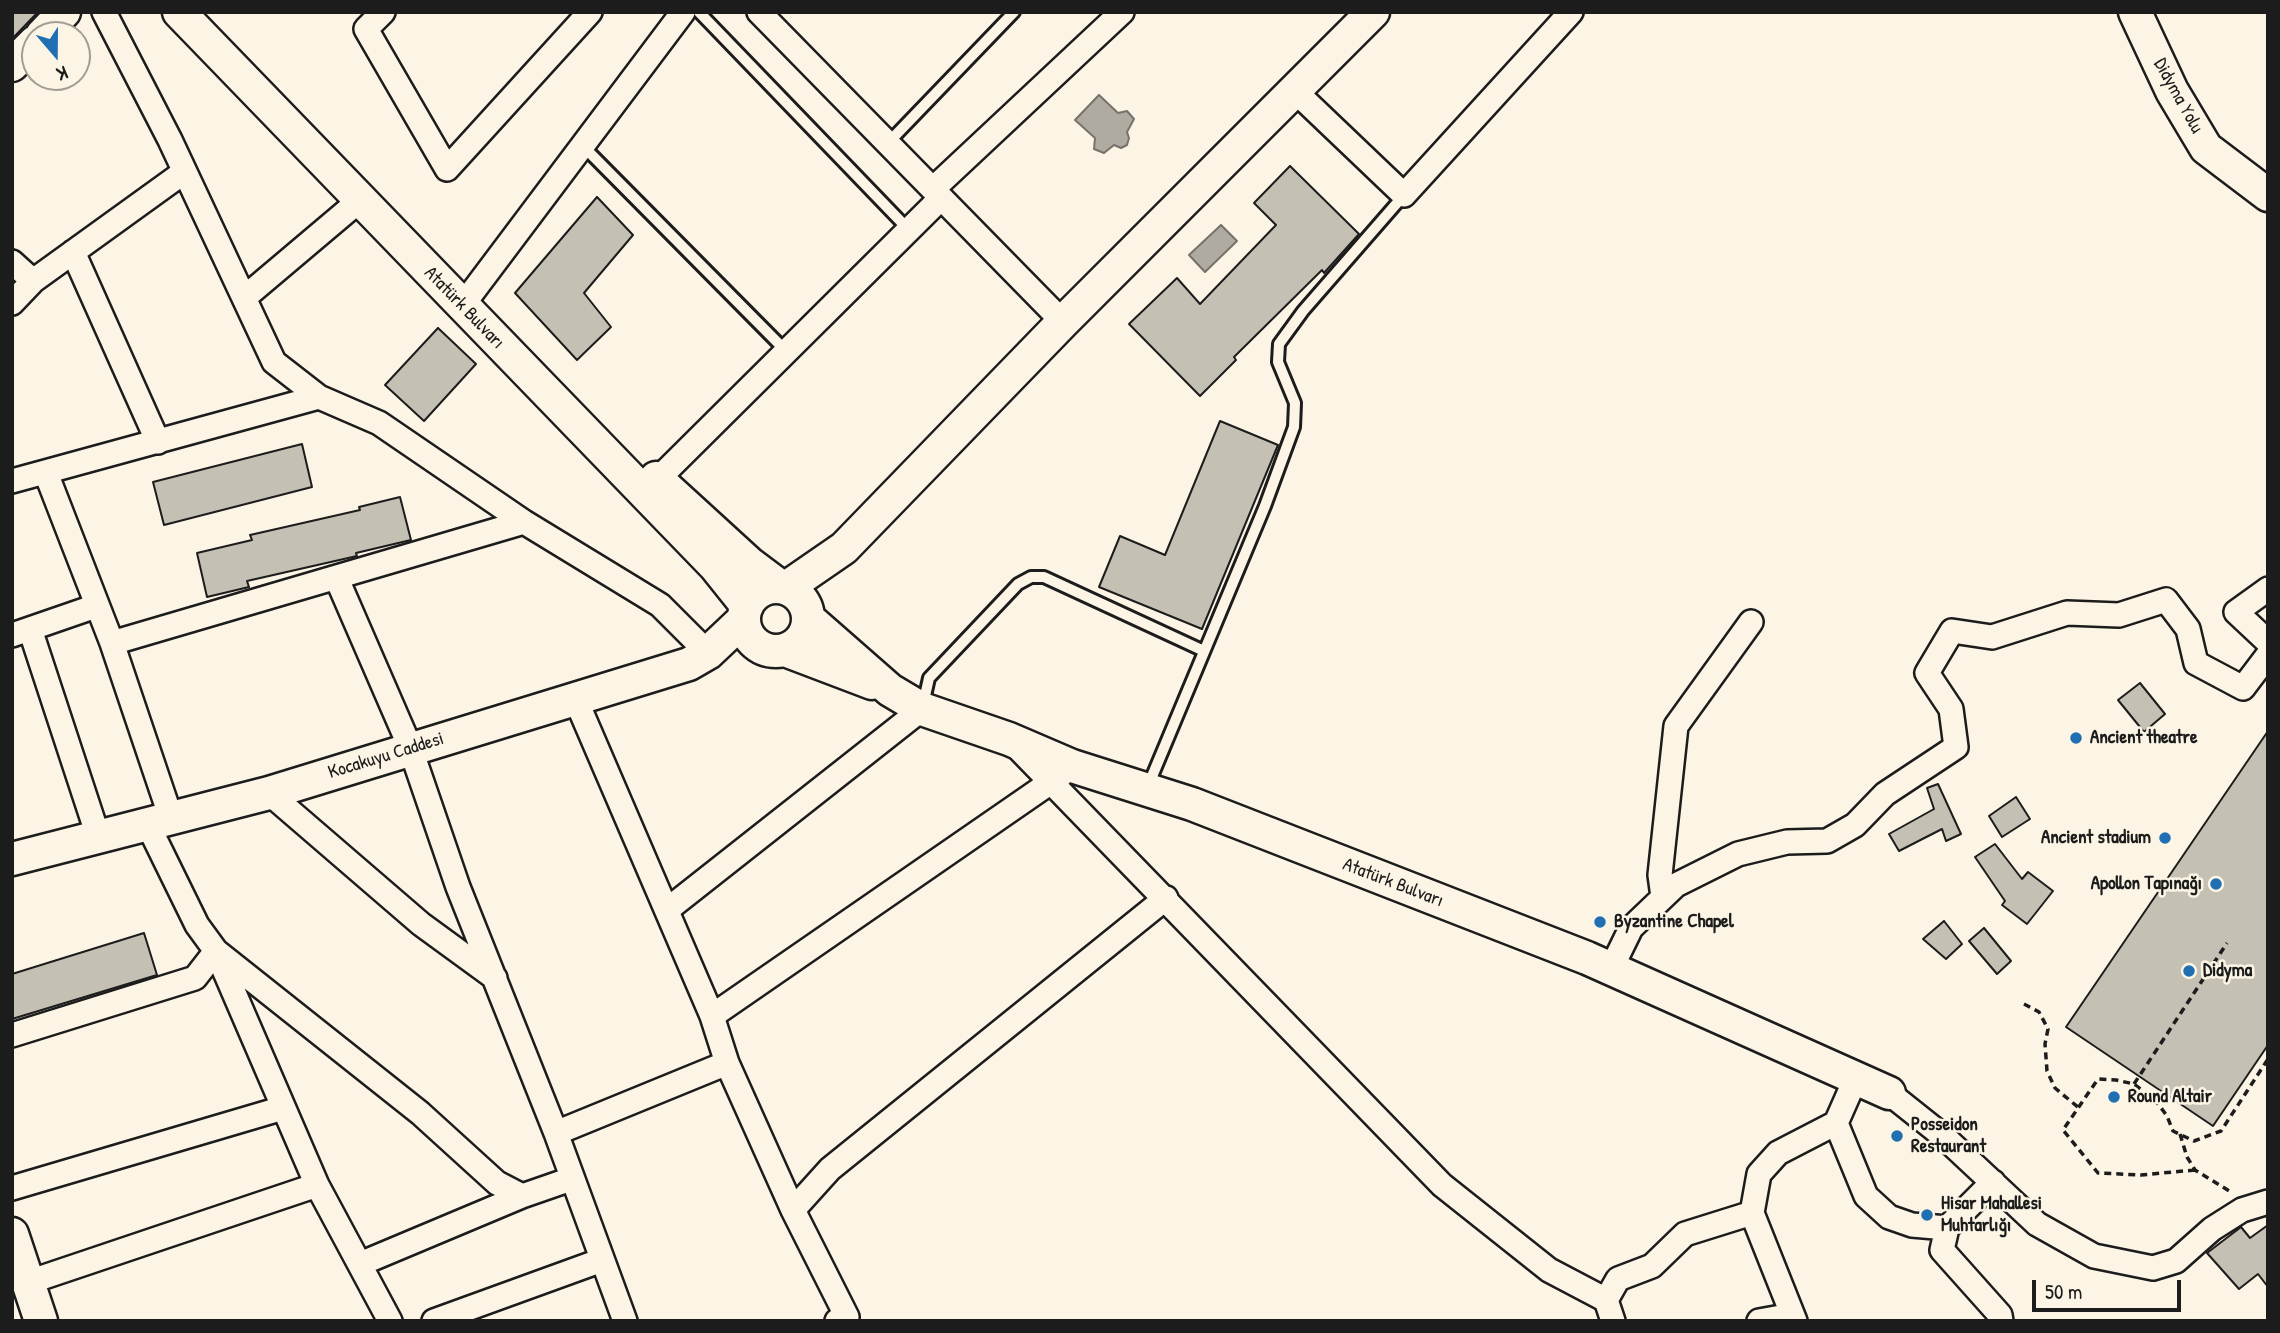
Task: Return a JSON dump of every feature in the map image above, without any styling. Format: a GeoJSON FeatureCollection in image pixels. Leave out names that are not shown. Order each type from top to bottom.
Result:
{"type":"FeatureCollection","features":[{"type":"Feature","properties":{"kind":"main road","name":"Atatürk Bulvarı"},"geometry":{"type":"LineString","coordinates":[[179,12],[715,566],[745,613]]}},
{"type":"Feature","properties":{"kind":"main road","name":"Atatürk Bulvarı"},"geometry":{"type":"LineString","coordinates":[[207,12],[471,294],[657,480],[749,563],[795,600],[890,690]]}},
{"type":"Feature","properties":{"kind":"main road","name":"Didyma Yolu"},"geometry":{"type":"LineString","coordinates":[[2135,12],[2172,91],[2206,148],[2268,195]]}},
{"type":"Feature","properties":{"kind":"main road"},"geometry":{"type":"LineString","coordinates":[[708,653],[774,649],[799,642],[795,600],[1063,322],[1296,92],[1367,15]]}},
{"type":"Feature","properties":{"kind":"main road"},"geometry":{"type":"LineString","coordinates":[[774,649],[749,636],[745,613],[761,591],[795,600]]}},
{"type":"Feature","properties":{"kind":"main road","name":"Kocakuyu Caddesi"},"geometry":{"type":"LineString","coordinates":[[12,859],[269,793],[410,747],[576,700],[688,664],[708,653],[745,613]]}},
{"type":"Feature","properties":{"kind":"main road","name":"Atatürk Bulvarı"},"geometry":{"type":"LineString","coordinates":[[774,649],[890,690],[922,709],[1009,739],[1061,775],[1147,790],[1205,809],[1611,969],[1889,1093]]}},
{"type":"Feature","properties":{"kind":"main road"},"geometry":{"type":"LineString","coordinates":[[12,1234],[26,1283],[41,1321]]}},
{"type":"Feature","properties":{"kind":"street"},"geometry":{"type":"LineString","coordinates":[[104,12],[274,362],[319,397],[379,424],[524,522],[660,605],[708,653]]}},
{"type":"Feature","properties":{"kind":"street"},"geometry":{"type":"LineString","coordinates":[[383,12],[366,29],[447,169],[590,12]]}},
{"type":"Feature","properties":{"kind":"street"},"geometry":{"type":"LineString","coordinates":[[471,294],[682,12]]}},
{"type":"Feature","properties":{"kind":"street"},"geometry":{"type":"LineString","coordinates":[[657,480],[909,230],[937,193],[1122,12]]}},
{"type":"Feature","properties":{"kind":"street"},"geometry":{"type":"LineString","coordinates":[[1296,92],[1404,195],[1571,12]]}},
{"type":"Feature","properties":{"kind":"street"},"geometry":{"type":"LineString","coordinates":[[772,17],[888,144],[1063,322]]}},
{"type":"Feature","properties":{"kind":"street"},"geometry":{"type":"LineString","coordinates":[[12,303],[33,281],[184,172]]}},
{"type":"Feature","properties":{"kind":"street"},"geometry":{"type":"LineString","coordinates":[[244,298],[360,200]]}},
{"type":"Feature","properties":{"kind":"street"},"geometry":{"type":"LineString","coordinates":[[73,252],[158,442]]}},
{"type":"Feature","properties":{"kind":"street"},"geometry":{"type":"LineString","coordinates":[[12,262],[33,281]]}},
{"type":"Feature","properties":{"kind":"street"},"geometry":{"type":"LineString","coordinates":[[12,481],[319,397]]}},
{"type":"Feature","properties":{"kind":"street"},"geometry":{"type":"LineString","coordinates":[[46,473],[112,643],[159,820],[197,925],[216,951],[317,1185],[389,1320]]}},
{"type":"Feature","properties":{"kind":"street"},"geometry":{"type":"LineString","coordinates":[[112,643],[524,522]]}},
{"type":"Feature","properties":{"kind":"street"},"geometry":{"type":"LineString","coordinates":[[337,579],[410,747],[458,887],[556,1133],[625,1321]]}},
{"type":"Feature","properties":{"kind":"street"},"geometry":{"type":"LineString","coordinates":[[2268,589],[2236,612],[2268,642]]}},
{"type":"Feature","properties":{"kind":"street"},"geometry":{"type":"LineString","coordinates":[[1611,969],[1631,928],[1675,885],[1738,854],[1787,842],[1827,841],[1855,825],[1885,794],[1956,747],[1951,709],[1927,673],[1952,631],[1992,637],[2067,613],[2119,615],[2166,600],[2188,629],[2196,663],[2243,688],[2268,655]]}},
{"type":"Feature","properties":{"kind":"street"},"geometry":{"type":"LineString","coordinates":[[96,606],[21,632],[98,836]]}},
{"type":"Feature","properties":{"kind":"street"},"geometry":{"type":"LineString","coordinates":[[1663,897],[1660,875],[1676,726],[1751,622]]}},
{"type":"Feature","properties":{"kind":"street"},"geometry":{"type":"LineString","coordinates":[[576,700],[712,1016],[727,1063],[793,1210],[847,1317],[837,1321]]}},
{"type":"Feature","properties":{"kind":"street"},"geometry":{"type":"LineString","coordinates":[[667,910],[922,709]]}},
{"type":"Feature","properties":{"kind":"street"},"geometry":{"type":"LineString","coordinates":[[712,1016],[1061,775],[1166,898],[1442,1185],[1549,1270],[1609,1310],[1618,1279],[1652,1266],[1685,1234],[1752,1213]]}},
{"type":"Feature","properties":{"kind":"street"},"geometry":{"type":"LineString","coordinates":[[269,793],[421,925],[495,978]]}},
{"type":"Feature","properties":{"kind":"street"},"geometry":{"type":"LineString","coordinates":[[793,1210],[830,1169],[1166,898]]}},
{"type":"Feature","properties":{"kind":"street"},"geometry":{"type":"LineString","coordinates":[[12,1035],[195,978],[216,951]]}},
{"type":"Feature","properties":{"kind":"street"},"geometry":{"type":"LineString","coordinates":[[216,951],[420,1114],[497,1183],[522,1196]]}},
{"type":"Feature","properties":{"kind":"street"},"geometry":{"type":"LineString","coordinates":[[556,1133],[727,1063]]}},
{"type":"Feature","properties":{"kind":"street"},"geometry":{"type":"LineString","coordinates":[[1759,1321],[1794,1318],[1752,1213],[1759,1174],[1778,1153],[1836,1123],[1855,1080]]}},
{"type":"Feature","properties":{"kind":"street"},"geometry":{"type":"LineString","coordinates":[[1889,1093],[1993,1182],[2037,1224],[2094,1256],[2153,1268],[2176,1261],[2212,1229],[2242,1210],[2268,1202]]}},
{"type":"Feature","properties":{"kind":"street"},"geometry":{"type":"LineString","coordinates":[[12,1188],[283,1108]]}},
{"type":"Feature","properties":{"kind":"street"},"geometry":{"type":"LineString","coordinates":[[1836,1123],[1866,1196],[1873,1203],[1889,1217],[1912,1225],[1947,1228]]}},
{"type":"Feature","properties":{"kind":"street"},"geometry":{"type":"LineString","coordinates":[[360,1264],[522,1196],[571,1179]]}},
{"type":"Feature","properties":{"kind":"street"},"geometry":{"type":"LineString","coordinates":[[1993,1182],[1947,1228],[1942,1250],[2000,1315],[2001,1321]]}},
{"type":"Feature","properties":{"kind":"street"},"geometry":{"type":"LineString","coordinates":[[26,1283],[317,1185]]}},
{"type":"Feature","properties":{"kind":"street"},"geometry":{"type":"LineString","coordinates":[[434,1321],[602,1260]]}},
{"type":"Feature","properties":{"kind":"lane"},"geometry":{"type":"LineString","coordinates":[[699,12],[909,230]]}},
{"type":"Feature","properties":{"kind":"lane"},"geometry":{"type":"LineString","coordinates":[[888,144],[1014,12]]}},
{"type":"Feature","properties":{"kind":"lane"},"geometry":{"type":"LineString","coordinates":[[583,146],[786,351]]}},
{"type":"Feature","properties":{"kind":"lane"},"geometry":{"type":"LineString","coordinates":[[1147,790],[1265,506],[1294,426],[1295,403],[1278,362],[1279,344],[1303,311],[1404,195]]}},
{"type":"Feature","properties":{"kind":"lane"},"geometry":{"type":"LineString","coordinates":[[922,709],[929,678],[1018,584],[1031,577],[1044,577],[1204,651]]}},
{"type":"Feature","properties":{"kind":"path"},"geometry":{"type":"LineString","coordinates":[[2134,1084],[2227,943]]}},
{"type":"Feature","properties":{"kind":"path"},"geometry":{"type":"LineString","coordinates":[[2024,1004],[2039,1012],[2048,1029],[2045,1044],[2047,1071],[2055,1088],[2079,1108]]}},
{"type":"Feature","properties":{"kind":"path"},"geometry":{"type":"LineString","coordinates":[[2195,1170],[2141,1175],[2098,1173],[2063,1130],[2098,1079],[2134,1084],[2156,1101],[2167,1116],[2173,1131],[2194,1141],[2221,1132],[2268,1059]]}},
{"type":"Feature","properties":{"kind":"path"},"geometry":{"type":"LineString","coordinates":[[2180,1133],[2187,1157],[2195,1170],[2237,1196],[2242,1210]]}},
{"type":"Feature","properties":{"kind":"shaded area"},"geometry":{"type":"Polygon","coordinates":[[[1099,95],[1118,113],[1127,111],[1134,119],[1127,132],[1127,145],[1121,148],[1114,145],[1104,153],[1094,149],[1095,138],[1075,120],[1099,95]]]}},
{"type":"Feature","properties":{"kind":"shaded area"},"geometry":{"type":"Polygon","coordinates":[[[1221,225],[1237,241],[1205,272],[1189,255],[1221,225]]]}},
{"type":"Feature","properties":{"kind":"building"},"geometry":{"type":"Polygon","coordinates":[[[12,12],[38,12],[29,21],[21,21],[21,30],[12,39],[12,12]]]}},
{"type":"Feature","properties":{"kind":"building"},"geometry":{"type":"Polygon","coordinates":[[[1290,166],[1359,234],[1324,273],[1322,270],[1234,357],[1236,360],[1200,396],[1129,324],[1177,278],[1200,304],[1276,225],[1254,203],[1290,166]]]}},
{"type":"Feature","properties":{"kind":"building"},"geometry":{"type":"Polygon","coordinates":[[[597,197],[633,235],[584,293],[611,327],[577,360],[515,293],[597,197]]]}},
{"type":"Feature","properties":{"kind":"building"},"geometry":{"type":"Polygon","coordinates":[[[438,328],[476,364],[424,421],[385,385],[438,328]]]}},
{"type":"Feature","properties":{"kind":"building"},"geometry":{"type":"Polygon","coordinates":[[[1220,421],[1278,445],[1202,629],[1099,587],[1120,536],[1165,555],[1220,421]]]}},
{"type":"Feature","properties":{"kind":"building"},"geometry":{"type":"Polygon","coordinates":[[[302,444],[312,487],[164,525],[153,482],[302,444]]]}},
{"type":"Feature","properties":{"kind":"building"},"geometry":{"type":"Polygon","coordinates":[[[400,497],[411,540],[356,553],[357,556],[247,581],[249,587],[207,597],[197,553],[252,540],[250,535],[360,510],[359,507],[400,497]]]}},
{"type":"Feature","properties":{"kind":"building"},"geometry":{"type":"Polygon","coordinates":[[[2140,683],[2165,714],[2144,732],[2118,700],[2140,683]]]}},
{"type":"Feature","properties":{"kind":"building","name":"Apollon Tapınağı"},"geometry":{"type":"Polygon","coordinates":[[[2268,731],[2268,1045],[2213,1126],[2066,1027],[2268,731]]]}},
{"type":"Feature","properties":{"kind":"building"},"geometry":{"type":"Polygon","coordinates":[[[1938,784],[1961,834],[1946,841],[1942,829],[1899,851],[1889,834],[1934,809],[1927,788],[1938,784]]]}},
{"type":"Feature","properties":{"kind":"building"},"geometry":{"type":"Polygon","coordinates":[[[2016,797],[2030,819],[2002,837],[1989,816],[2016,797]]]}},
{"type":"Feature","properties":{"kind":"building"},"geometry":{"type":"Polygon","coordinates":[[[1995,844],[2022,879],[2028,872],[2053,891],[2027,924],[2002,905],[2005,901],[1975,857],[1995,844]]]}},
{"type":"Feature","properties":{"kind":"building"},"geometry":{"type":"Polygon","coordinates":[[[1944,921],[1962,944],[1946,959],[1923,939],[1944,921]]]}},
{"type":"Feature","properties":{"kind":"building"},"geometry":{"type":"Polygon","coordinates":[[[1984,928],[2011,961],[1997,974],[1969,941],[1984,928]]]}},
{"type":"Feature","properties":{"kind":"building"},"geometry":{"type":"Polygon","coordinates":[[[144,933],[157,975],[12,1019],[12,974],[144,933]]]}},
{"type":"Feature","properties":{"kind":"building"},"geometry":{"type":"Polygon","coordinates":[[[2268,1225],[2268,1287],[2258,1274],[2239,1289],[2207,1253],[2241,1227],[2250,1238],[2268,1225]]]}},
{"type":"Feature","properties":{"kind":"place","name":"Ancient theatre"},"geometry":{"type":"Point","coordinates":[2076,738]}},
{"type":"Feature","properties":{"kind":"place","name":"Ancient stadium"},"geometry":{"type":"Point","coordinates":[2165,838]}},
{"type":"Feature","properties":{"kind":"place","name":"Apollon Tapınağı"},"geometry":{"type":"Point","coordinates":[2216,884]}},
{"type":"Feature","properties":{"kind":"place","name":"Byzantine Chapel"},"geometry":{"type":"Point","coordinates":[1600,922]}},
{"type":"Feature","properties":{"kind":"place","name":"Didyma"},"geometry":{"type":"Point","coordinates":[2189,971]}},
{"type":"Feature","properties":{"kind":"place","name":"Round Altair"},"geometry":{"type":"Point","coordinates":[2114,1097]}},
{"type":"Feature","properties":{"kind":"place","name":"Posseidon Restaurant"},"geometry":{"type":"Point","coordinates":[1897,1136]}},
{"type":"Feature","properties":{"kind":"place","name":"Hisar Mahallesi Muhtarlığı"},"geometry":{"type":"Point","coordinates":[1927,1215]}}]}
